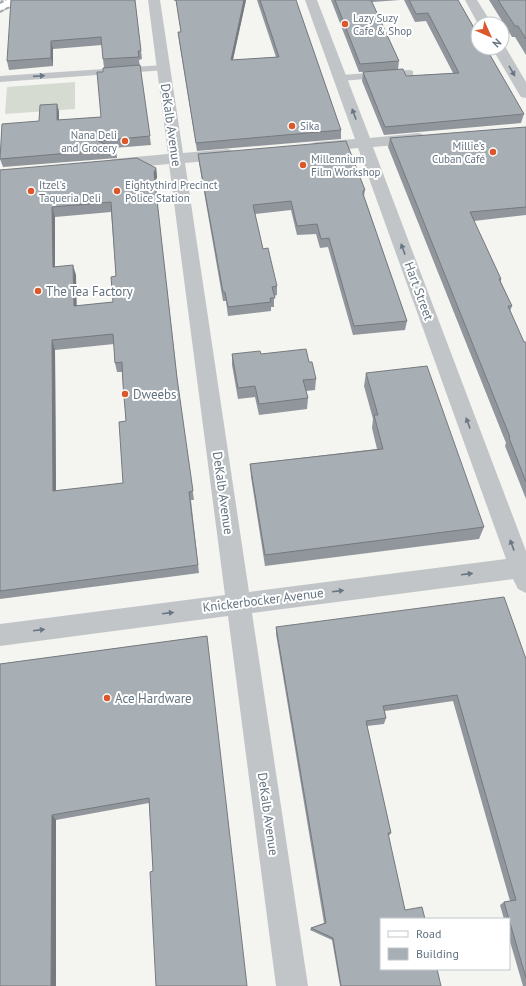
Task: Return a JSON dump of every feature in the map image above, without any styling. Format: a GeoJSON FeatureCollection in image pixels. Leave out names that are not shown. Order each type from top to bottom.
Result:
{"type":"FeatureCollection","features":[{"type":"Feature","properties":{"kind":"main road"},"geometry":{"type":"LineString","coordinates":[[0,7],[14,0]]}},
{"type":"Feature","properties":{"kind":"street","name":"DeKalb Avenue"},"geometry":{"type":"LineString","coordinates":[[154,0],[292,986]]}},
{"type":"Feature","properties":{"kind":"street","name":"Hart Street"},"geometry":{"type":"LineString","coordinates":[[312,0],[524,572]]}},
{"type":"Feature","properties":{"kind":"street"},"geometry":{"type":"LineString","coordinates":[[471,0],[480,16]]}},
{"type":"Feature","properties":{"kind":"street"},"geometry":{"type":"LineString","coordinates":[[504,56],[526,94]]}},
{"type":"Feature","properties":{"kind":"street"},"geometry":{"type":"LineString","coordinates":[[303,148],[431,137]]}},
{"type":"Feature","properties":{"kind":"street"},"geometry":{"type":"LineString","coordinates":[[95,166],[241,153]]}},
{"type":"Feature","properties":{"kind":"street","name":"Knickerbocker Avenue"},"geometry":{"type":"LineString","coordinates":[[0,635],[238,604],[524,572]]}},
{"type":"Feature","properties":{"kind":"lane"},"geometry":{"type":"LineString","coordinates":[[0,79],[163,68]]}},
{"type":"Feature","properties":{"kind":"lane"},"geometry":{"type":"LineString","coordinates":[[341,78],[410,73]]}},
{"type":"Feature","properties":{"kind":"shaded area"},"geometry":{"type":"Polygon","coordinates":[[[75,82],[75,109],[5,114],[7,87],[75,82]]]}},
{"type":"Feature","properties":{"kind":"building"},"geometry":{"type":"Polygon","coordinates":[[[11,0],[135,0],[141,51],[138,51],[139,57],[103,59],[101,37],[51,41],[51,58],[7,61],[11,0]]]}},
{"type":"Feature","properties":{"kind":"building"},"geometry":{"type":"Polygon","coordinates":[[[176,0],[244,0],[231,60],[279,57],[260,0],[296,0],[341,130],[196,143],[178,32],[181,32],[176,0]]]}},
{"type":"Feature","properties":{"kind":"building"},"geometry":{"type":"Polygon","coordinates":[[[335,0],[371,0],[399,61],[360,64],[335,0]]]}},
{"type":"Feature","properties":{"kind":"building"},"geometry":{"type":"Polygon","coordinates":[[[409,0],[458,0],[470,21],[470,56],[491,56],[524,114],[385,127],[363,72],[403,69],[406,76],[459,73],[428,13],[416,14],[409,0]]]}},
{"type":"Feature","properties":{"kind":"building"},"geometry":{"type":"Polygon","coordinates":[[[498,0],[526,0],[526,39],[518,26],[515,26],[510,16],[508,16],[498,0]]]}},
{"type":"Feature","properties":{"kind":"building"},"geometry":{"type":"Polygon","coordinates":[[[140,65],[150,136],[98,141],[116,149],[0,159],[2,124],[39,121],[40,105],[57,104],[57,120],[101,117],[97,72],[103,72],[103,68],[140,65]]]}},
{"type":"Feature","properties":{"kind":"building"},"geometry":{"type":"Polygon","coordinates":[[[526,127],[526,207],[470,212],[512,306],[508,306],[524,342],[526,342],[526,482],[509,438],[510,437],[390,138],[526,127]]]}},
{"type":"Feature","properties":{"kind":"building"},"geometry":{"type":"Polygon","coordinates":[[[346,141],[365,190],[363,191],[363,194],[407,321],[354,326],[329,238],[321,239],[317,224],[297,226],[291,201],[253,205],[263,249],[268,248],[277,286],[272,287],[275,298],[270,298],[271,302],[228,307],[225,292],[223,292],[198,154],[346,141]]]}},
{"type":"Feature","properties":{"kind":"building"},"geometry":{"type":"Polygon","coordinates":[[[137,158],[156,168],[154,173],[177,378],[193,491],[189,492],[198,565],[0,591],[0,170],[137,158]],[[111,202],[52,207],[53,267],[73,265],[74,306],[113,302],[111,277],[116,276],[111,202]],[[113,334],[52,340],[53,491],[123,483],[119,422],[126,421],[122,362],[115,363],[113,334]]]}},
{"type":"Feature","properties":{"kind":"building"},"geometry":{"type":"Polygon","coordinates":[[[306,349],[309,362],[312,362],[316,379],[303,380],[308,398],[259,404],[255,386],[238,388],[232,354],[260,351],[261,354],[306,349]]]}},
{"type":"Feature","properties":{"kind":"building"},"geometry":{"type":"Polygon","coordinates":[[[427,366],[484,527],[265,555],[250,464],[383,449],[374,415],[378,415],[366,373],[427,366]]]}},
{"type":"Feature","properties":{"kind":"building"},"geometry":{"type":"Polygon","coordinates":[[[504,597],[526,659],[526,978],[510,923],[510,918],[509,918],[504,902],[516,900],[457,695],[383,706],[386,718],[366,721],[391,833],[388,833],[405,910],[422,907],[425,918],[380,918],[380,970],[437,970],[441,986],[341,986],[333,938],[311,928],[326,923],[276,627],[504,597]]]}},
{"type":"Feature","properties":{"kind":"building"},"geometry":{"type":"Polygon","coordinates":[[[207,636],[247,986],[156,986],[150,872],[153,871],[149,798],[52,815],[51,986],[0,986],[0,664],[207,636]]]}},
{"type":"Feature","properties":{"kind":"railway"},"geometry":{"type":"LineString","coordinates":[[0,3],[6,0]]}},
{"type":"Feature","properties":{"kind":"railway"},"geometry":{"type":"LineString","coordinates":[[0,12],[23,0]]}},
{"type":"Feature","properties":{"kind":"place","name":"Lazy Suzy Cafe & Shop"},"geometry":{"type":"Point","coordinates":[345,24]}},
{"type":"Feature","properties":{"kind":"place","name":"Sika"},"geometry":{"type":"Point","coordinates":[292,126]}},
{"type":"Feature","properties":{"kind":"place","name":"Nana Deli and Grocery"},"geometry":{"type":"Point","coordinates":[125,141]}},
{"type":"Feature","properties":{"kind":"place","name":"Millie’s Cuban Café"},"geometry":{"type":"Point","coordinates":[493,152]}},
{"type":"Feature","properties":{"kind":"place","name":"Millennium Film Workshop"},"geometry":{"type":"Point","coordinates":[303,165]}},
{"type":"Feature","properties":{"kind":"place","name":"Itzel's Taqueria Deli"},"geometry":{"type":"Point","coordinates":[31,191]}},
{"type":"Feature","properties":{"kind":"place","name":"Eightythird Precinct Police Station"},"geometry":{"type":"Point","coordinates":[117,191]}},
{"type":"Feature","properties":{"kind":"place","name":"The Tea Factory"},"geometry":{"type":"Point","coordinates":[38,291]}},
{"type":"Feature","properties":{"kind":"place","name":"Dweebs"},"geometry":{"type":"Point","coordinates":[125,394]}},
{"type":"Feature","properties":{"kind":"place","name":"Ace Hardware"},"geometry":{"type":"Point","coordinates":[107,698]}}]}
